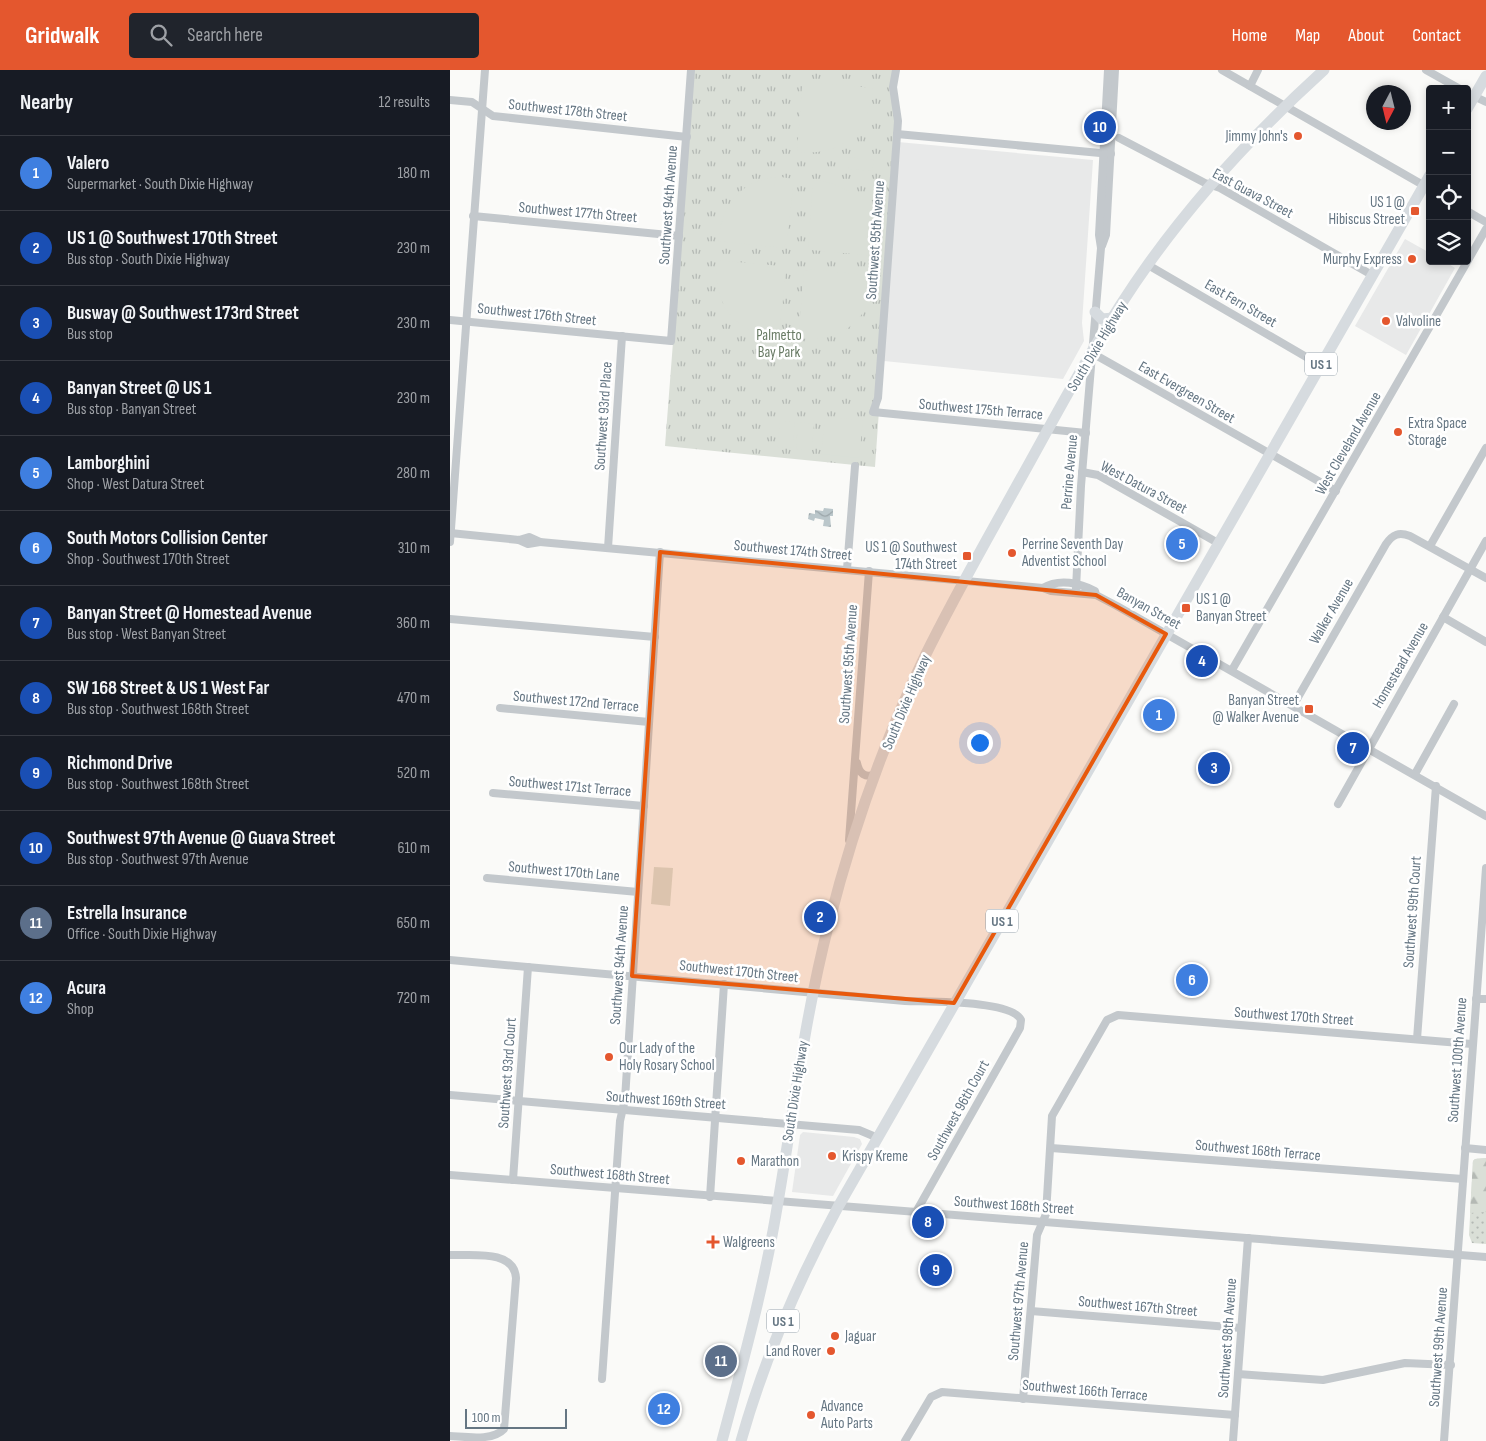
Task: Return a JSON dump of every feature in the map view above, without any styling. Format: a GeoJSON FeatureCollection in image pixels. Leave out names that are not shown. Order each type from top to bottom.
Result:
{"type":"FeatureCollection","features":[{"type":"Feature","properties":{"kind":"highway","name":"South Dixie Highway"},"geometry":{"type":"LineString","coordinates":[[722,1441],[762,1286],[813,992],[831,915],[848,856],[876,774],[915,678],[964,580],[1049,429],[1113,318],[1148,265],[1211,185],[1251,140],[1324,70]]}},
{"type":"Feature","properties":{"kind":"highway"},"geometry":{"type":"LineString","coordinates":[[1471,94],[1486,76]]}},
{"type":"Feature","properties":{"kind":"highway","name":"US 1"},"geometry":{"type":"LineString","coordinates":[[741,1441],[763,1375],[797,1288],[838,1207],[1320,365],[1426,186]]}},
{"type":"Feature","properties":{"kind":"highway"},"geometry":{"type":"LineString","coordinates":[[1095,312],[1102,318],[1113,318]]}},
{"type":"Feature","properties":{"kind":"highway"},"geometry":{"type":"LineString","coordinates":[[742,1368],[763,1375]]}},
{"type":"Feature","properties":{"kind":"street"},"geometry":{"type":"LineString","coordinates":[[450,542],[485,70]]}},
{"type":"Feature","properties":{"kind":"street","name":"Southwest 94th Avenue"},"geometry":{"type":"LineString","coordinates":[[622,336],[671,341],[691,70]]}},
{"type":"Feature","properties":{"kind":"street","name":"Southwest 95th Avenue"},"geometry":{"type":"LineString","coordinates":[[873,412],[878,398],[897,134],[898,116],[893,87],[896,70]]}},
{"type":"Feature","properties":{"kind":"street"},"geometry":{"type":"LineString","coordinates":[[1107,154],[1108,70]]}},
{"type":"Feature","properties":{"kind":"street"},"geometry":{"type":"LineString","coordinates":[[1092,353],[1101,248],[1099,235],[1114,70]]}},
{"type":"Feature","properties":{"kind":"street"},"geometry":{"type":"LineString","coordinates":[[1222,70],[1426,182]]}},
{"type":"Feature","properties":{"kind":"street"},"geometry":{"type":"LineString","coordinates":[[1250,86],[1258,70]]}},
{"type":"Feature","properties":{"kind":"street"},"geometry":{"type":"LineString","coordinates":[[1426,70],[1453,85]]}},
{"type":"Feature","properties":{"kind":"street"},"geometry":{"type":"LineString","coordinates":[[1471,94],[1486,102]]}},
{"type":"Feature","properties":{"kind":"street","name":"Southwest 178th Street"},"geometry":{"type":"LineString","coordinates":[[450,100],[472,102],[492,116],[686,137]]}},
{"type":"Feature","properties":{"kind":"street"},"geometry":{"type":"LineString","coordinates":[[897,134],[1107,154]]}},
{"type":"Feature","properties":{"kind":"street","name":"East Guava Street"},"geometry":{"type":"LineString","coordinates":[[1119,138],[1211,185],[1372,275]]}},
{"type":"Feature","properties":{"kind":"street"},"geometry":{"type":"LineString","coordinates":[[1471,213],[1486,222]]}},
{"type":"Feature","properties":{"kind":"street","name":"Southwest 177th Street"},"geometry":{"type":"LineString","coordinates":[[473,216],[679,236]]}},
{"type":"Feature","properties":{"kind":"street","name":"West Cleveland Avenue"},"geometry":{"type":"LineString","coordinates":[[1232,670],[1486,229]]}},
{"type":"Feature","properties":{"kind":"street","name":"East Fern Street"},"geometry":{"type":"LineString","coordinates":[[1148,265],[1320,365]]}},
{"type":"Feature","properties":{"kind":"street","name":"Southwest 176th Street"},"geometry":{"type":"LineString","coordinates":[[450,320],[622,336]]}},
{"type":"Feature","properties":{"kind":"street","name":"Southwest 93rd Place"},"geometry":{"type":"LineString","coordinates":[[608,548],[622,336]]}},
{"type":"Feature","properties":{"kind":"street","name":"East Evergreen Street"},"geometry":{"type":"LineString","coordinates":[[1092,353],[1336,491]]}},
{"type":"Feature","properties":{"kind":"street","name":"Perrine Avenue"},"geometry":{"type":"LineString","coordinates":[[1076,594],[1082,472],[1092,353]]}},
{"type":"Feature","properties":{"kind":"street","name":"Southwest 175th Terrace"},"geometry":{"type":"LineString","coordinates":[[873,412],[1086,433]]}},
{"type":"Feature","properties":{"kind":"street"},"geometry":{"type":"LineString","coordinates":[[1486,448],[1430,546],[1486,578]]}},
{"type":"Feature","properties":{"kind":"street"},"geometry":{"type":"LineString","coordinates":[[847,569],[855,466]]}},
{"type":"Feature","properties":{"kind":"street","name":"West Datura Street"},"geometry":{"type":"LineString","coordinates":[[1082,472],[1098,475],[1218,543]]}},
{"type":"Feature","properties":{"kind":"street","name":"Southwest 174th Street"},"geometry":{"type":"LineString","coordinates":[[450,533],[519,540],[529,537],[540,542],[1043,588]]}},
{"type":"Feature","properties":{"kind":"street","name":"Walker Avenue"},"geometry":{"type":"LineString","coordinates":[[1293,706],[1386,544],[1397,534],[1410,536],[1430,546]]}},
{"type":"Feature","properties":{"kind":"street","name":"Homestead Avenue"},"geometry":{"type":"LineString","coordinates":[[1338,804],[1486,540]]}},
{"type":"Feature","properties":{"kind":"street","name":"Southwest 94th Avenue"},"geometry":{"type":"LineString","coordinates":[[602,1379],[638,892],[660,552]]}},
{"type":"Feature","properties":{"kind":"street","name":"Southwest 95th Avenue"},"geometry":{"type":"LineString","coordinates":[[848,856],[869,571]]}},
{"type":"Feature","properties":{"kind":"street"},"geometry":{"type":"LineString","coordinates":[[1043,588],[1056,583],[1076,584]]}},
{"type":"Feature","properties":{"kind":"street","name":"Banyan Street"},"geometry":{"type":"LineString","coordinates":[[1076,584],[1088,587],[1095,591],[1096,595]]}},
{"type":"Feature","properties":{"kind":"street","name":"Banyan Street"},"geometry":{"type":"LineString","coordinates":[[1043,588],[1051,591],[1096,595],[1232,670],[1486,816]]}},
{"type":"Feature","properties":{"kind":"street"},"geometry":{"type":"LineString","coordinates":[[1443,617],[1486,642]]}},
{"type":"Feature","properties":{"kind":"street"},"geometry":{"type":"LineString","coordinates":[[450,619],[655,637]]}},
{"type":"Feature","properties":{"kind":"street"},"geometry":{"type":"LineString","coordinates":[[1415,774],[1454,704]]}},
{"type":"Feature","properties":{"kind":"street","name":"Southwest 172nd Terrace"},"geometry":{"type":"LineString","coordinates":[[500,708],[649,722]]}},
{"type":"Feature","properties":{"kind":"street"},"geometry":{"type":"LineString","coordinates":[[856,759],[859,771],[863,774],[871,776],[876,774]]}},
{"type":"Feature","properties":{"kind":"street","name":"Southwest 99th Court"},"geometry":{"type":"LineString","coordinates":[[1417,1040],[1436,786]]}},
{"type":"Feature","properties":{"kind":"street","name":"Southwest 171st Terrace"},"geometry":{"type":"LineString","coordinates":[[493,793],[644,806]]}},
{"type":"Feature","properties":{"kind":"street","name":"Southwest 100th Avenue"},"geometry":{"type":"LineString","coordinates":[[1458,1255],[1472,1044],[1485,914],[1486,868]]}},
{"type":"Feature","properties":{"kind":"street","name":"Southwest 170th Lane"},"geometry":{"type":"LineString","coordinates":[[487,878],[638,892]]}},
{"type":"Feature","properties":{"kind":"street","name":"Southwest 170th Street"},"geometry":{"type":"LineString","coordinates":[[450,960],[813,992],[991,1005],[1016,1013],[1021,1020]]}},
{"type":"Feature","properties":{"kind":"street","name":"Southwest 93rd Court"},"geometry":{"type":"LineString","coordinates":[[513,1180],[528,967]]}},
{"type":"Feature","properties":{"kind":"street"},"geometry":{"type":"LineString","coordinates":[[710,1196],[724,984]]}},
{"type":"Feature","properties":{"kind":"street"},"geometry":{"type":"LineString","coordinates":[[1476,998],[1486,999]]}},
{"type":"Feature","properties":{"kind":"street","name":"Southwest 170th Street"},"geometry":{"type":"LineString","coordinates":[[1114,1016],[1472,1044]]}},
{"type":"Feature","properties":{"kind":"street","name":"Southwest 97th Avenue"},"geometry":{"type":"LineString","coordinates":[[1023,1399],[1037,1235],[1046,1214],[1051,1120],[1056,1107],[1102,1026],[1114,1016]]}},
{"type":"Feature","properties":{"kind":"street","name":"Southwest 96th Court"},"geometry":{"type":"LineString","coordinates":[[916,1212],[1018,1032],[1021,1020]]}},
{"type":"Feature","properties":{"kind":"street","name":"Southwest 169th Street"},"geometry":{"type":"LineString","coordinates":[[450,1095],[863,1130],[878,1138]]}},
{"type":"Feature","properties":{"kind":"street","name":"Southwest 168th Terrace"},"geometry":{"type":"LineString","coordinates":[[1051,1148],[1463,1179]]}},
{"type":"Feature","properties":{"kind":"street"},"geometry":{"type":"LineString","coordinates":[[1465,1148],[1486,1150]]}},
{"type":"Feature","properties":{"kind":"street","name":"Southwest 168th Street"},"geometry":{"type":"LineString","coordinates":[[450,1175],[1486,1257]]}},
{"type":"Feature","properties":{"kind":"street","name":"Southwest 98th Avenue"},"geometry":{"type":"LineString","coordinates":[[1233,1441],[1248,1238]]}},
{"type":"Feature","properties":{"kind":"street"},"geometry":{"type":"LineString","coordinates":[[450,1255],[499,1258],[509,1262],[515,1270],[505,1426],[498,1436],[488,1439],[450,1436]]}},
{"type":"Feature","properties":{"kind":"street","name":"Southwest 99th Avenue"},"geometry":{"type":"LineString","coordinates":[[1444,1441],[1458,1255]]}},
{"type":"Feature","properties":{"kind":"street","name":"Southwest 167th Street"},"geometry":{"type":"LineString","coordinates":[[1032,1311],[1241,1328]]}},
{"type":"Feature","properties":{"kind":"street"},"geometry":{"type":"LineString","coordinates":[[1238,1374],[1322,1380],[1405,1363],[1450,1365]]}},
{"type":"Feature","properties":{"kind":"street","name":"Southwest 166th Terrace"},"geometry":{"type":"LineString","coordinates":[[905,1441],[934,1395],[944,1392],[1235,1416]]}},
{"type":"Feature","properties":{"kind":"highlighted area"},"geometry":{"type":"Polygon","coordinates":[[[660,552],[1096,595],[1166,634],[954,1003],[632,976],[660,552]]]}},
{"type":"Feature","properties":{"kind":"shaded area"},"geometry":{"type":"Polygon","coordinates":[[[898,142],[1093,160],[1082,323],[1084,341],[1063,379],[884,361],[898,142]]]}},
{"type":"Feature","properties":{"kind":"shaded area"},"geometry":{"type":"Polygon","coordinates":[[[1405,239],[1426,251],[1426,265],[1450,265],[1455,268],[1406,355],[1355,326],[1405,239]]]}},
{"type":"Feature","properties":{"kind":"shaded area"},"geometry":{"type":"Polygon","coordinates":[[[803,1132],[860,1139],[862,1144],[833,1196],[792,1192],[800,1135],[803,1132]]]}},
{"type":"Feature","properties":{"kind":"green space","name":"Palmetto Bay Park"},"geometry":{"type":"Polygon","coordinates":[[[694,70],[893,70],[890,85],[898,142],[875,467],[665,446],[694,70]]]}},
{"type":"Feature","properties":{"kind":"green space"},"geometry":{"type":"Polygon","coordinates":[[[807,82],[873,88],[871,104],[859,129],[839,146],[827,150],[797,152],[802,86],[807,82]]]}},
{"type":"Feature","properties":{"kind":"green space"},"geometry":{"type":"Polygon","coordinates":[[[849,157],[874,160],[872,171],[848,169],[849,157]]]}},
{"type":"Feature","properties":{"kind":"green space"},"geometry":{"type":"Polygon","coordinates":[[[781,177],[794,179],[787,243],[783,248],[718,241],[724,216],[736,196],[755,182],[781,177]]]}},
{"type":"Feature","properties":{"kind":"green space"},"geometry":{"type":"Polygon","coordinates":[[[813,180],[841,187],[863,203],[875,226],[877,240],[876,256],[811,250],[808,247],[813,180]]]}},
{"type":"Feature","properties":{"kind":"green space"},"geometry":{"type":"Polygon","coordinates":[[[716,260],[781,266],[786,271],[779,337],[749,329],[729,314],[718,290],[716,260]]]}},
{"type":"Feature","properties":{"kind":"green space"},"geometry":{"type":"Polygon","coordinates":[[[809,269],[875,276],[867,305],[852,325],[841,332],[828,337],[814,339],[798,338],[804,272],[809,269]]]}},
{"type":"Feature","properties":{"kind":"green space"},"geometry":{"type":"Polygon","coordinates":[[[825,417],[863,420],[859,458],[821,454],[825,417]]]}},
{"type":"Feature","properties":{"kind":"green space"},"geometry":{"type":"Polygon","coordinates":[[[780,421],[795,422],[793,448],[777,447],[780,421]]]}},
{"type":"Feature","properties":{"kind":"green space"},"geometry":{"type":"Polygon","coordinates":[[[798,422],[814,424],[812,450],[796,449],[798,422]]]}},
{"type":"Feature","properties":{"kind":"green space"},"geometry":{"type":"Polygon","coordinates":[[[654,867],[673,868],[670,906],[651,904],[654,867]]]}},
{"type":"Feature","properties":{"kind":"green space"},"geometry":{"type":"Polygon","coordinates":[[[1486,1158],[1486,1244],[1472,1243],[1469,1235],[1473,1161],[1486,1158]]]}},
{"type":"Feature","properties":{"kind":"green space"},"geometry":{"type":"Polygon","coordinates":[[[1486,1158],[1486,1212],[1470,1213],[1473,1161],[1486,1158]]]}},
{"type":"Feature","properties":{"kind":"water"},"geometry":{"type":"Polygon","coordinates":[[[824,508],[833,509],[833,516],[830,516],[831,527],[823,526],[824,520],[815,518],[814,521],[808,519],[809,513],[815,514],[815,510],[823,511],[824,508]]]}},
{"type":"Feature","properties":{"kind":"place","name":"Southwest 97th Avenue @ Guava Street"},"geometry":{"type":"Point","coordinates":[1100,127]}},
{"type":"Feature","properties":{"kind":"place","name":"Jimmy John's"},"geometry":{"type":"Point","coordinates":[1298,136]}},
{"type":"Feature","properties":{"kind":"place","name":"US 1 @ Hibiscus Street"},"geometry":{"type":"Point","coordinates":[1415,211]}},
{"type":"Feature","properties":{"kind":"place","name":"Murphy Express"},"geometry":{"type":"Point","coordinates":[1412,259]}},
{"type":"Feature","properties":{"kind":"place","name":"Valvoline"},"geometry":{"type":"Point","coordinates":[1386,321]}},
{"type":"Feature","properties":{"kind":"place","name":"Extra Space Storage"},"geometry":{"type":"Point","coordinates":[1398,432]}},
{"type":"Feature","properties":{"kind":"place","name":"Lamborghini"},"geometry":{"type":"Point","coordinates":[1182,544]}},
{"type":"Feature","properties":{"kind":"place","name":"Perrine Seventh Day Adventist School"},"geometry":{"type":"Point","coordinates":[1012,553]}},
{"type":"Feature","properties":{"kind":"place","name":"US 1 @ Southwest 174th Street"},"geometry":{"type":"Point","coordinates":[967,556]}},
{"type":"Feature","properties":{"kind":"place","name":"US 1 @ Banyan Street"},"geometry":{"type":"Point","coordinates":[1186,608]}},
{"type":"Feature","properties":{"kind":"place","name":"Banyan Street @ US 1"},"geometry":{"type":"Point","coordinates":[1202,661]}},
{"type":"Feature","properties":{"kind":"place","name":"Banyan Street @ Walker Avenue"},"geometry":{"type":"Point","coordinates":[1309,709]}},
{"type":"Feature","properties":{"kind":"place","name":"Valero"},"geometry":{"type":"Point","coordinates":[1159,715]}},
{"type":"Feature","properties":{"kind":"place","name":"Banyan Street @ Homestead Avenue"},"geometry":{"type":"Point","coordinates":[1353,748]}},
{"type":"Feature","properties":{"kind":"place","name":"Busway @ Southwest 173rd Street"},"geometry":{"type":"Point","coordinates":[1214,768]}},
{"type":"Feature","properties":{"kind":"place","name":"US 1 @ Southwest 170th Street"},"geometry":{"type":"Point","coordinates":[820,917]}},
{"type":"Feature","properties":{"kind":"place","name":"South Motors Collision Center"},"geometry":{"type":"Point","coordinates":[1192,980]}},
{"type":"Feature","properties":{"kind":"place","name":"Our Lady of the Holy Rosary School"},"geometry":{"type":"Point","coordinates":[609,1057]}},
{"type":"Feature","properties":{"kind":"place","name":"Krispy Kreme"},"geometry":{"type":"Point","coordinates":[832,1156]}},
{"type":"Feature","properties":{"kind":"place","name":"Marathon"},"geometry":{"type":"Point","coordinates":[741,1161]}},
{"type":"Feature","properties":{"kind":"place","name":"SW 168 Street & US 1 West Far"},"geometry":{"type":"Point","coordinates":[928,1222]}},
{"type":"Feature","properties":{"kind":"place","name":"Walgreens"},"geometry":{"type":"Point","coordinates":[713,1242]}},
{"type":"Feature","properties":{"kind":"place","name":"Richmond Drive"},"geometry":{"type":"Point","coordinates":[936,1270]}},
{"type":"Feature","properties":{"kind":"place","name":"Jaguar"},"geometry":{"type":"Point","coordinates":[835,1336]}},
{"type":"Feature","properties":{"kind":"place","name":"Land Rover"},"geometry":{"type":"Point","coordinates":[831,1351]}},
{"type":"Feature","properties":{"kind":"place","name":"Estrella Insurance"},"geometry":{"type":"Point","coordinates":[721,1361]}},
{"type":"Feature","properties":{"kind":"place","name":"Acura"},"geometry":{"type":"Point","coordinates":[664,1409]}},
{"type":"Feature","properties":{"kind":"place","name":"Advance Auto Parts"},"geometry":{"type":"Point","coordinates":[811,1415]}}]}
